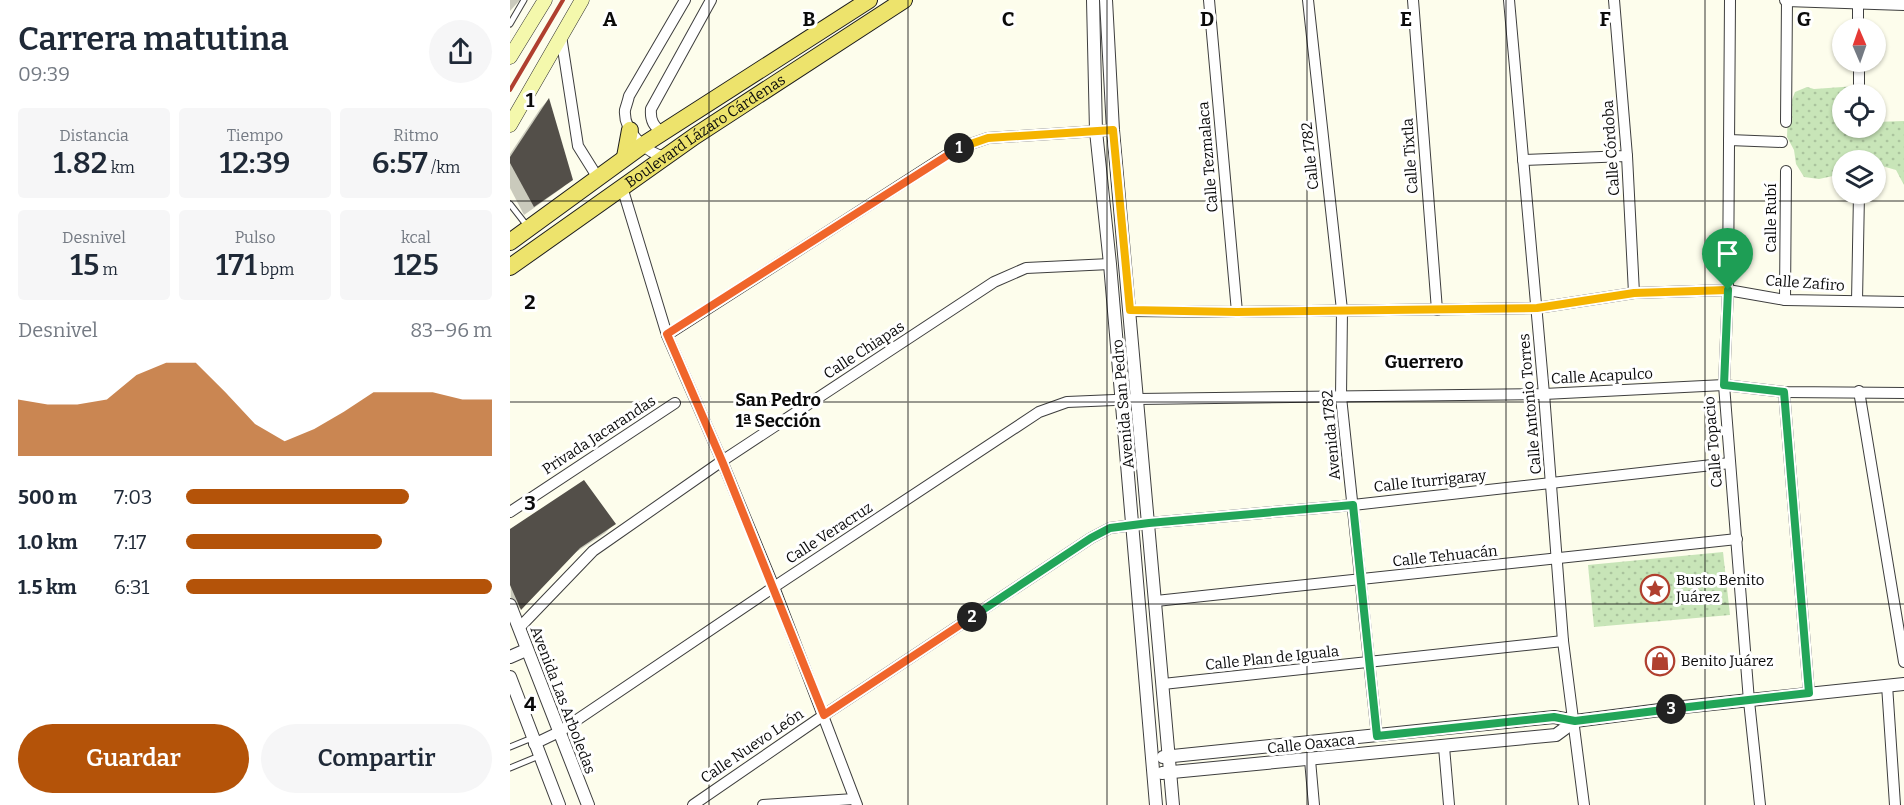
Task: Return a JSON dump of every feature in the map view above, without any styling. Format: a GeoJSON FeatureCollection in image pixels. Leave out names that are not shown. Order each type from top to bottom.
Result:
{"type":"FeatureCollection","features":[{"type":"Feature","properties":{"kind":"main road"},"geometry":{"type":"LineString","coordinates":[[510,57],[545,0]]}},
{"type":"Feature","properties":{"kind":"main road"},"geometry":{"type":"LineString","coordinates":[[510,126],[582,0]]}},
{"type":"Feature","properties":{"kind":"main road","name":"Boulevard Lázaro Cárdenas"},"geometry":{"type":"LineString","coordinates":[[510,242],[625,157],[869,0]]}},
{"type":"Feature","properties":{"kind":"main road","name":"Boulevard Lázaro Cárdenas"},"geometry":{"type":"LineString","coordinates":[[510,267],[666,157],[904,0]]}},
{"type":"Feature","properties":{"kind":"main road"},"geometry":{"type":"LineString","coordinates":[[625,157],[630,130]]}},
{"type":"Feature","properties":{"kind":"main road"},"geometry":{"type":"LineString","coordinates":[[570,224],[581,211],[598,198],[601,186],[598,178]]}},
{"type":"Feature","properties":{"kind":"street"},"geometry":{"type":"LineString","coordinates":[[666,157],[657,156],[643,145],[630,130],[625,111],[629,96],[685,0]]}},
{"type":"Feature","properties":{"kind":"street"},"geometry":{"type":"LineString","coordinates":[[662,134],[650,119],[651,109],[711,0]]}},
{"type":"Feature","properties":{"kind":"street","name":"Avenida San Pedro"},"geometry":{"type":"LineString","coordinates":[[1092,0],[1096,131],[1110,264],[1156,805]]}},
{"type":"Feature","properties":{"kind":"street","name":"Avenida San Pedro"},"geometry":{"type":"LineString","coordinates":[[1106,0],[1113,130],[1173,805]]}},
{"type":"Feature","properties":{"kind":"street","name":"Calle Tezmalaca"},"geometry":{"type":"LineString","coordinates":[[1209,0],[1237,312]]}},
{"type":"Feature","properties":{"kind":"street","name":"Calle 1782"},"geometry":{"type":"LineString","coordinates":[[1308,0],[1342,310]]}},
{"type":"Feature","properties":{"kind":"street","name":"Calle Tixtla"},"geometry":{"type":"LineString","coordinates":[[1413,0],[1437,310]]}},
{"type":"Feature","properties":{"kind":"street","name":"Calle Antonio Torres"},"geometry":{"type":"LineString","coordinates":[[1509,0],[1537,308],[1563,641],[1584,805]]}},
{"type":"Feature","properties":{"kind":"street","name":"Calle Córdoba"},"geometry":{"type":"LineString","coordinates":[[1614,0],[1627,156],[1634,293]]}},
{"type":"Feature","properties":{"kind":"street","name":"Calle Topacio"},"geometry":{"type":"LineString","coordinates":[[1730,0],[1728,290],[1724,385],[1749,701],[1760,805]]}},
{"type":"Feature","properties":{"kind":"street"},"geometry":{"type":"LineString","coordinates":[[1786,122],[1786,0],[1904,4]]}},
{"type":"Feature","properties":{"kind":"street"},"geometry":{"type":"LineString","coordinates":[[1858,3],[1858,18]]}},
{"type":"Feature","properties":{"kind":"street"},"geometry":{"type":"LineString","coordinates":[[561,36],[578,146],[598,178]]}},
{"type":"Feature","properties":{"kind":"street"},"geometry":{"type":"LineString","coordinates":[[667,334],[956,149],[988,138],[1113,130]]}},
{"type":"Feature","properties":{"kind":"street"},"geometry":{"type":"LineString","coordinates":[[1729,140],[1782,142]]}},
{"type":"Feature","properties":{"kind":"street"},"geometry":{"type":"LineString","coordinates":[[1523,160],[1627,156]]}},
{"type":"Feature","properties":{"kind":"street","name":"Calle Rubí"},"geometry":{"type":"LineString","coordinates":[[1785,300],[1786,171]]}},
{"type":"Feature","properties":{"kind":"street"},"geometry":{"type":"LineString","coordinates":[[622,187],[667,334],[774,587],[855,802],[763,805]]}},
{"type":"Feature","properties":{"kind":"street"},"geometry":{"type":"LineString","coordinates":[[1857,301],[1859,204]]}},
{"type":"Feature","properties":{"kind":"street","name":"Calle Chiapas"},"geometry":{"type":"LineString","coordinates":[[519,628],[593,551],[722,461],[994,282],[1026,268],[1110,264]]}},
{"type":"Feature","properties":{"kind":"street","name":"Calle Zafiro"},"geometry":{"type":"LineString","coordinates":[[1130,310],[1237,312],[1537,308],[1634,293],[1728,290],[1785,300],[1904,302]]}},
{"type":"Feature","properties":{"kind":"street","name":"Avenida 1782"},"geometry":{"type":"LineString","coordinates":[[1342,310],[1341,397],[1377,736]]}},
{"type":"Feature","properties":{"kind":"street","name":"Calle Acapulco"},"geometry":{"type":"LineString","coordinates":[[1122,400],[1544,394],[1724,385],[1784,392],[1904,393]]}},
{"type":"Feature","properties":{"kind":"street"},"geometry":{"type":"LineString","coordinates":[[1784,392],[1809,693]]}},
{"type":"Feature","properties":{"kind":"street"},"geometry":{"type":"LineString","coordinates":[[1859,392],[1904,662]]}},
{"type":"Feature","properties":{"kind":"street","name":"Calle Veracruz"},"geometry":{"type":"LineString","coordinates":[[535,746],[1039,412],[1067,402],[1122,400]]}},
{"type":"Feature","properties":{"kind":"street","name":"Privada Jacarandas"},"geometry":{"type":"LineString","coordinates":[[510,512],[675,403]]}},
{"type":"Feature","properties":{"kind":"street","name":"Calle Iturrigaray"},"geometry":{"type":"LineString","coordinates":[[1133,525],[1353,505],[1730,463]]}},
{"type":"Feature","properties":{"kind":"street","name":"Calle Nuevo León"},"geometry":{"type":"LineString","coordinates":[[693,805],[1091,538],[1110,528],[1133,525]]}},
{"type":"Feature","properties":{"kind":"street","name":"Calle Tehuacán"},"geometry":{"type":"LineString","coordinates":[[1156,601],[1737,539]]}},
{"type":"Feature","properties":{"kind":"street","name":"Avenida Las Arboledas"},"geometry":{"type":"LineString","coordinates":[[510,606],[588,805]]}},
{"type":"Feature","properties":{"kind":"street","name":"Calle Plan de Iguala"},"geometry":{"type":"LineString","coordinates":[[1162,684],[1563,641]]}},
{"type":"Feature","properties":{"kind":"street"},"geometry":{"type":"LineString","coordinates":[[510,657],[526,650]]}},
{"type":"Feature","properties":{"kind":"street"},"geometry":{"type":"LineString","coordinates":[[510,677],[559,805]]}},
{"type":"Feature","properties":{"kind":"street","name":"Calle Oaxaca"},"geometry":{"type":"LineString","coordinates":[[1152,758],[1554,717],[1575,721],[1904,684]]}},
{"type":"Feature","properties":{"kind":"street"},"geometry":{"type":"LineString","coordinates":[[1887,685],[1896,805]]}},
{"type":"Feature","properties":{"kind":"street","name":"Calle Oaxaca"},"geometry":{"type":"LineString","coordinates":[[1154,774],[1556,735],[1575,721]]}},
{"type":"Feature","properties":{"kind":"street"},"geometry":{"type":"LineString","coordinates":[[1422,731],[1423,748]]}},
{"type":"Feature","properties":{"kind":"street"},"geometry":{"type":"LineString","coordinates":[[1444,747],[1449,805]]}},
{"type":"Feature","properties":{"kind":"street"},"geometry":{"type":"LineString","coordinates":[[1310,760],[1314,805]]}},
{"type":"Feature","properties":{"kind":"lane"},"geometry":{"type":"LineString","coordinates":[[510,24],[524,0]]}},
{"type":"Feature","properties":{"kind":"lane"},"geometry":{"type":"LineString","coordinates":[[510,204],[512,212],[529,228]]}},
{"type":"Feature","properties":{"kind":"lane"},"geometry":{"type":"LineString","coordinates":[[510,747],[535,746]]}},
{"type":"Feature","properties":{"kind":"lane"},"geometry":{"type":"LineString","coordinates":[[510,768],[535,746]]}},
{"type":"Feature","properties":{"kind":"green space"},"geometry":{"type":"Polygon","coordinates":[[[1807,87],[1832,88],[1832,138],[1886,138],[1886,122],[1904,121],[1904,185],[1896,170],[1886,167],[1886,150],[1832,150],[1832,176],[1819,179],[1804,177],[1796,164],[1794,150],[1787,137],[1788,110],[1795,92],[1807,87]]]}},
{"type":"Feature","properties":{"kind":"green space"},"geometry":{"type":"Polygon","coordinates":[[[1723,552],[1730,615],[1594,627],[1588,565],[1723,552]]]}},
{"type":"Feature","properties":{"kind":"building"},"geometry":{"type":"Polygon","coordinates":[[[549,98],[573,180],[534,207],[510,163],[510,157],[549,98]]]}},
{"type":"Feature","properties":{"kind":"building"},"geometry":{"type":"Polygon","coordinates":[[[584,480],[616,524],[580,548],[521,610],[510,585],[510,529],[584,480]]]}},
{"type":"Feature","properties":{"kind":"railway"},"geometry":{"type":"LineString","coordinates":[[510,90],[563,0]]}},
{"type":"Feature","properties":{"kind":"place","name":"Busto Benito Juárez"},"geometry":{"type":"Point","coordinates":[1655,589]}},
{"type":"Feature","properties":{"kind":"place","name":"Benito Juárez"},"geometry":{"type":"Point","coordinates":[1660,661]}},
{"type":"Feature","properties":{"kind":"district","name":"Guerrero"},"geometry":{"type":"Point","coordinates":[1424,362]}},
{"type":"Feature","properties":{"kind":"district","name":"San Pedro 1ª Sección"},"geometry":{"type":"Point","coordinates":[778,410]}},
{"type":"Feature","properties":{"kind":"route"},"geometry":{"type":"LineString","coordinates":[[1113,130],[1130,310],[1237,312],[1537,308],[1634,293],[1728,290],[1724,385],[1784,392],[1809,693],[1575,721],[1554,717],[1377,736],[1353,505],[1110,528],[1091,538],[824,715],[774,587],[667,334],[956,149],[988,138],[1113,130]]}}]}
